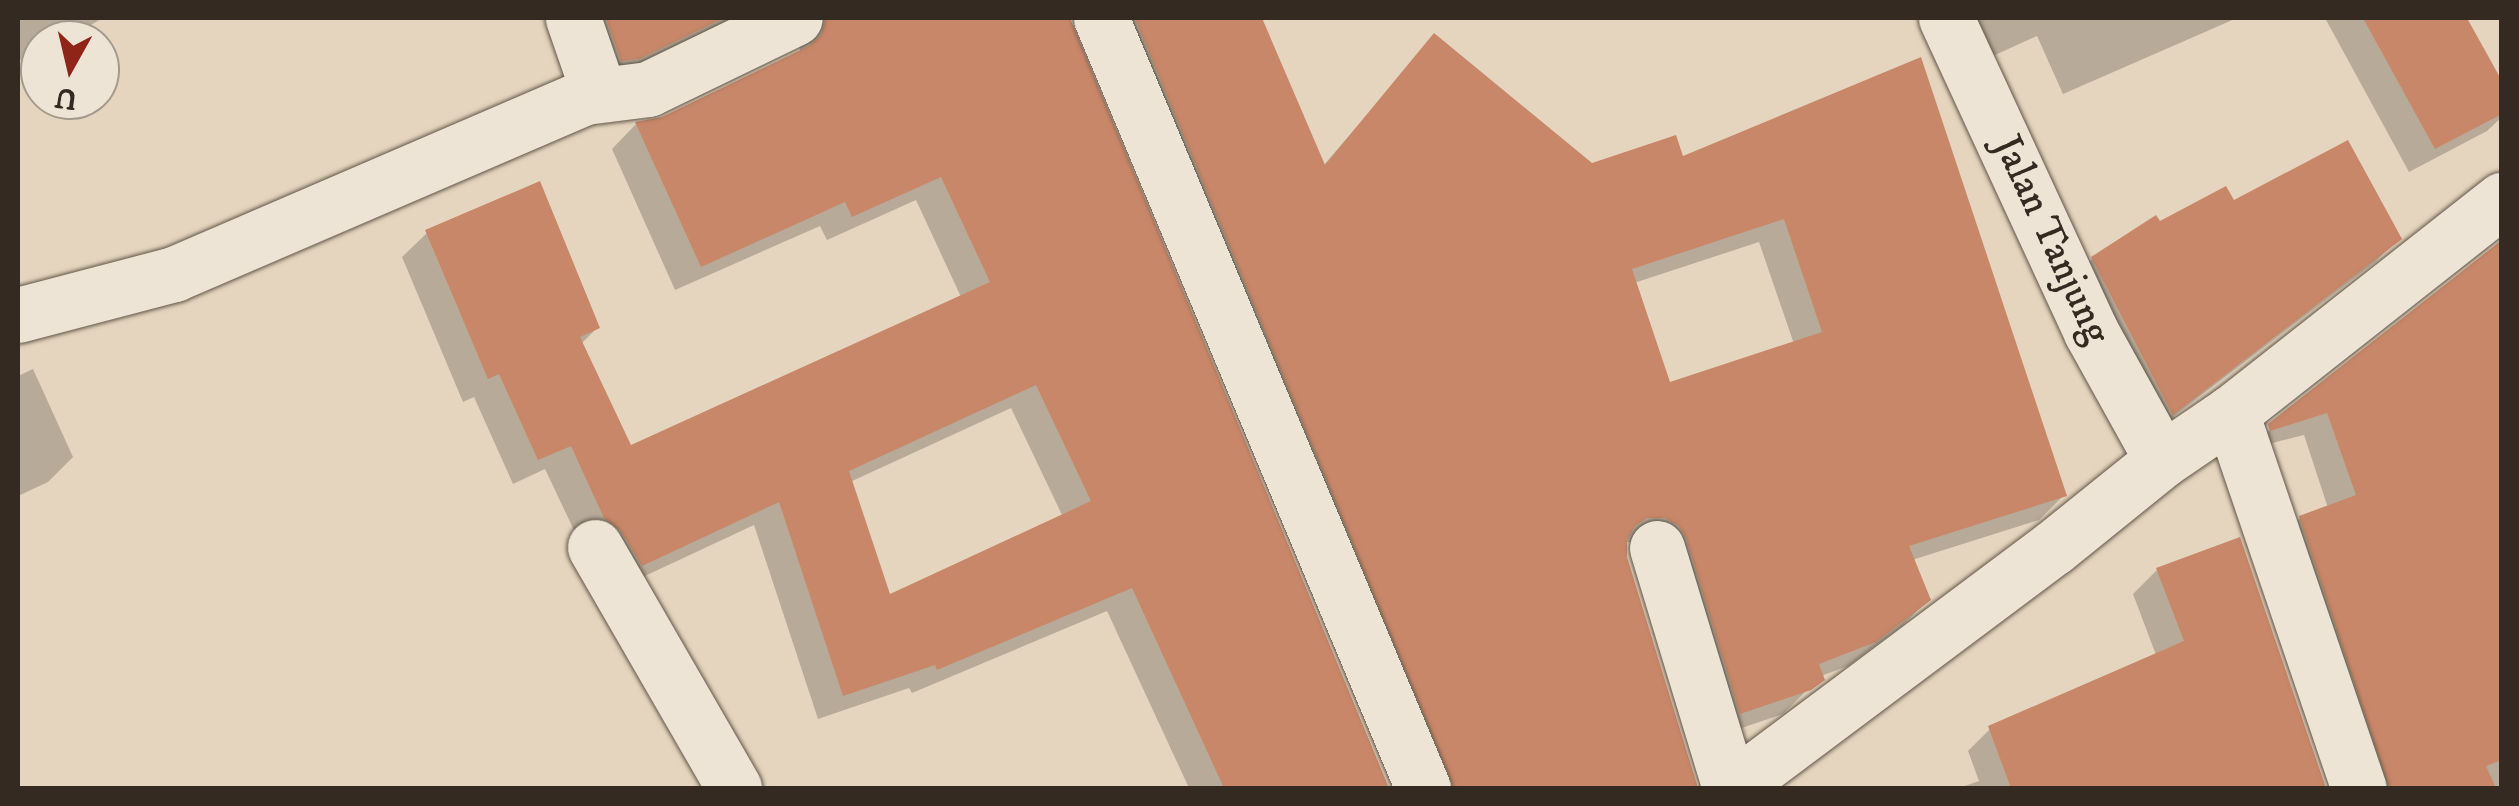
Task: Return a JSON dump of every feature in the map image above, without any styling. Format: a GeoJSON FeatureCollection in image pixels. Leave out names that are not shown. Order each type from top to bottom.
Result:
{"type":"FeatureCollection","features":[{"type":"Feature","properties":{"kind":"street"},"geometry":{"type":"LineString","coordinates":[[573,18],[594,79],[585,97]]}},
{"type":"Feature","properties":{"kind":"street"},"geometry":{"type":"LineString","coordinates":[[18,315],[174,274],[585,97],[610,97],[648,89],[795,18]]}},
{"type":"Feature","properties":{"kind":"street"},"geometry":{"type":"LineString","coordinates":[[1101,18],[1424,788]]}},
{"type":"Feature","properties":{"kind":"street","name":"Jalan Tanjung"},"geometry":{"type":"LineString","coordinates":[[1946,18],[2091,332],[2162,460]]}},
{"type":"Feature","properties":{"kind":"street"},"geometry":{"type":"LineString","coordinates":[[1657,548],[1731,788],[2053,548],[2162,460],[2231,413],[2502,200]]}},
{"type":"Feature","properties":{"kind":"street"},"geometry":{"type":"LineString","coordinates":[[2231,413],[2359,788]]}},
{"type":"Feature","properties":{"kind":"street"},"geometry":{"type":"LineString","coordinates":[[595,548],[734,788]]}},
{"type":"Feature","properties":{"kind":"building"},"geometry":{"type":"Polygon","coordinates":[[[606,18],[724,18],[639,59],[621,61],[606,18]]]}},
{"type":"Feature","properties":{"kind":"building"},"geometry":{"type":"Polygon","coordinates":[[[826,18],[1070,18],[1389,788],[1224,788],[1132,588],[937,670],[935,665],[843,696],[779,502],[642,566],[621,531],[604,518],[571,446],[538,460],[499,374],[488,379],[425,230],[540,181],[600,328],[580,337],[631,445],[990,282],[941,177],[852,217],[845,202],[701,267],[635,122],[662,117],[809,46],[821,35],[826,18]],[[1036,385],[849,471],[890,594],[1091,501],[1036,385]]]}},
{"type":"Feature","properties":{"kind":"building"},"geometry":{"type":"Polygon","coordinates":[[[1135,18],[1262,18],[1325,165],[1434,33],[1592,163],[1676,135],[1683,156],[1921,57],[2067,496],[1909,546],[1931,600],[1876,642],[1819,664],[1825,680],[1811,690],[1740,714],[1686,538],[1679,526],[1665,518],[1647,518],[1635,526],[1627,540],[1627,557],[1698,788],[1454,788],[1135,18]],[[1784,219],[1632,269],[1670,382],[1822,332],[1784,219]]]}},
{"type":"Feature","properties":{"kind":"building"},"geometry":{"type":"Polygon","coordinates":[[[2363,18],[2467,18],[2502,81],[2502,114],[2435,149],[2363,18]]]}},
{"type":"Feature","properties":{"kind":"building"},"geometry":{"type":"Polygon","coordinates":[[[2348,140],[2402,239],[2173,415],[2091,257],[2156,215],[2160,221],[2226,186],[2234,200],[2348,140]]]}},
{"type":"Feature","properties":{"kind":"building"},"geometry":{"type":"Polygon","coordinates":[[[2502,240],[2502,760],[2486,766],[2496,788],[2389,788],[2299,516],[2356,495],[2327,413],[2270,431],[2268,424],[2502,240]]]}},
{"type":"Feature","properties":{"kind":"building"},"geometry":{"type":"Polygon","coordinates":[[[2240,537],[2326,788],[2011,788],[1988,726],[2184,641],[2156,568],[2240,537]]]}}]}
